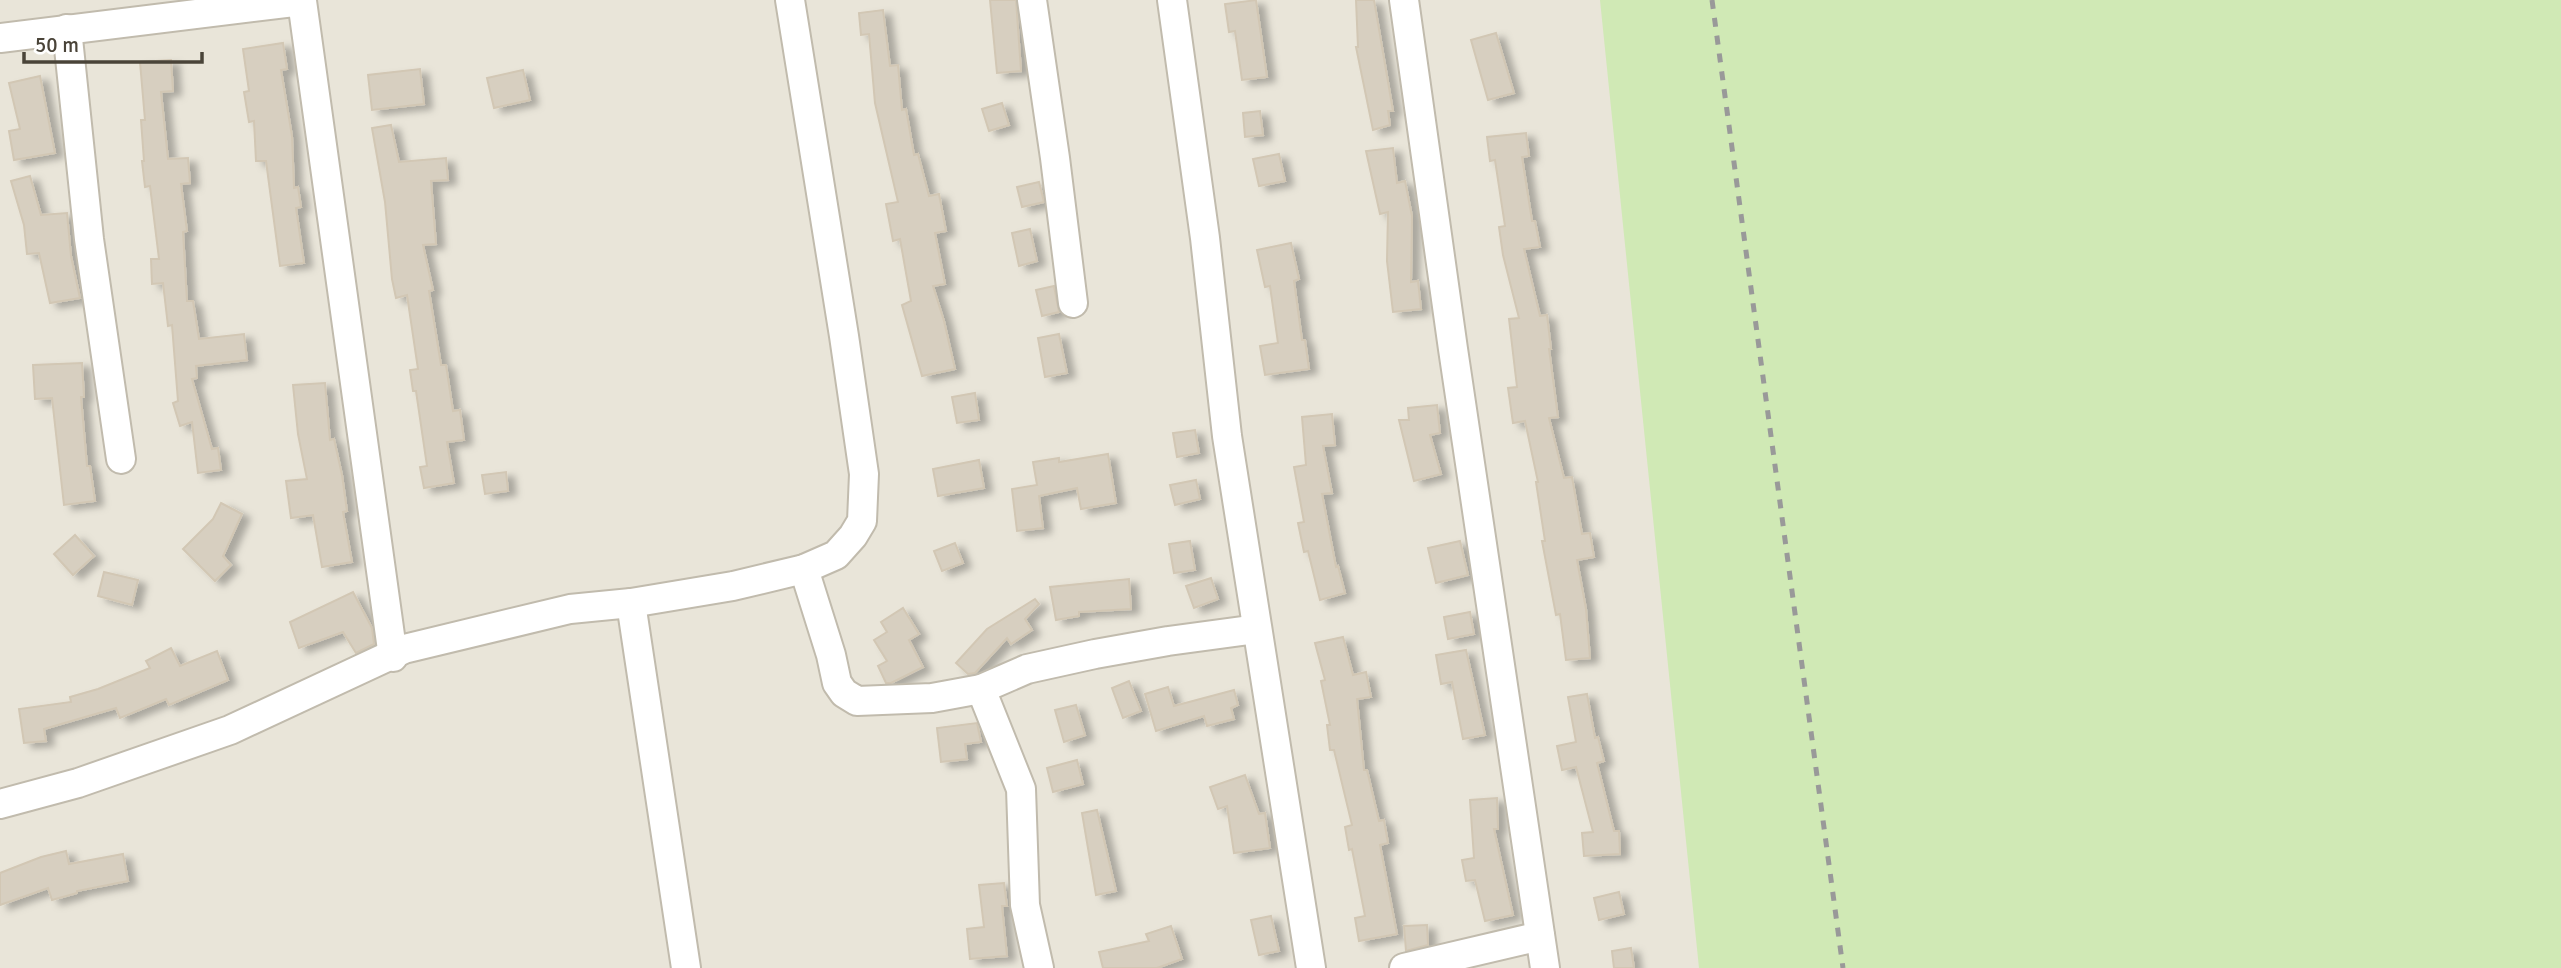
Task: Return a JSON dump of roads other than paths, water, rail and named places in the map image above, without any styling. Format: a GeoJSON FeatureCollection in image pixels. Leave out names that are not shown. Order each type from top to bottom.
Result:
{"type":"FeatureCollection","features":[{"type":"Feature","properties":{"kind":"street"},"geometry":{"type":"LineString","coordinates":[[0,38],[305,0],[393,657]]}},
{"type":"Feature","properties":{"kind":"street"},"geometry":{"type":"LineString","coordinates":[[0,804],[78,783],[230,730],[393,657],[404,649],[570,609],[631,603],[733,586],[804,569],[836,555],[862,521],[864,474],[790,0]]}},
{"type":"Feature","properties":{"kind":"street"},"geometry":{"type":"LineString","coordinates":[[1032,0],[1073,303]]}},
{"type":"Feature","properties":{"kind":"street"},"geometry":{"type":"LineString","coordinates":[[1172,0],[1205,238],[1227,436],[1311,968]]}},
{"type":"Feature","properties":{"kind":"street"},"geometry":{"type":"LineString","coordinates":[[1404,0],[1452,349],[1545,968]]}},
{"type":"Feature","properties":{"kind":"street"},"geometry":{"type":"LineString","coordinates":[[67,29],[89,239],[121,459]]}},
{"type":"Feature","properties":{"kind":"street"},"geometry":{"type":"LineString","coordinates":[[804,569],[837,683],[844,693],[857,701],[932,698],[981,689],[1027,669],[1094,654],[1257,629]]}},
{"type":"Feature","properties":{"kind":"street"},"geometry":{"type":"LineString","coordinates":[[631,603],[686,968]]}},
{"type":"Feature","properties":{"kind":"street"},"geometry":{"type":"LineString","coordinates":[[981,689],[1021,789],[1025,905],[1039,968]]}},
{"type":"Feature","properties":{"kind":"street"},"geometry":{"type":"LineString","coordinates":[[1404,968],[1540,936]]}},
{"type":"Feature","properties":{"kind":"railway"},"geometry":{"type":"LineString","coordinates":[[1712,0],[1843,968]]}}]}
